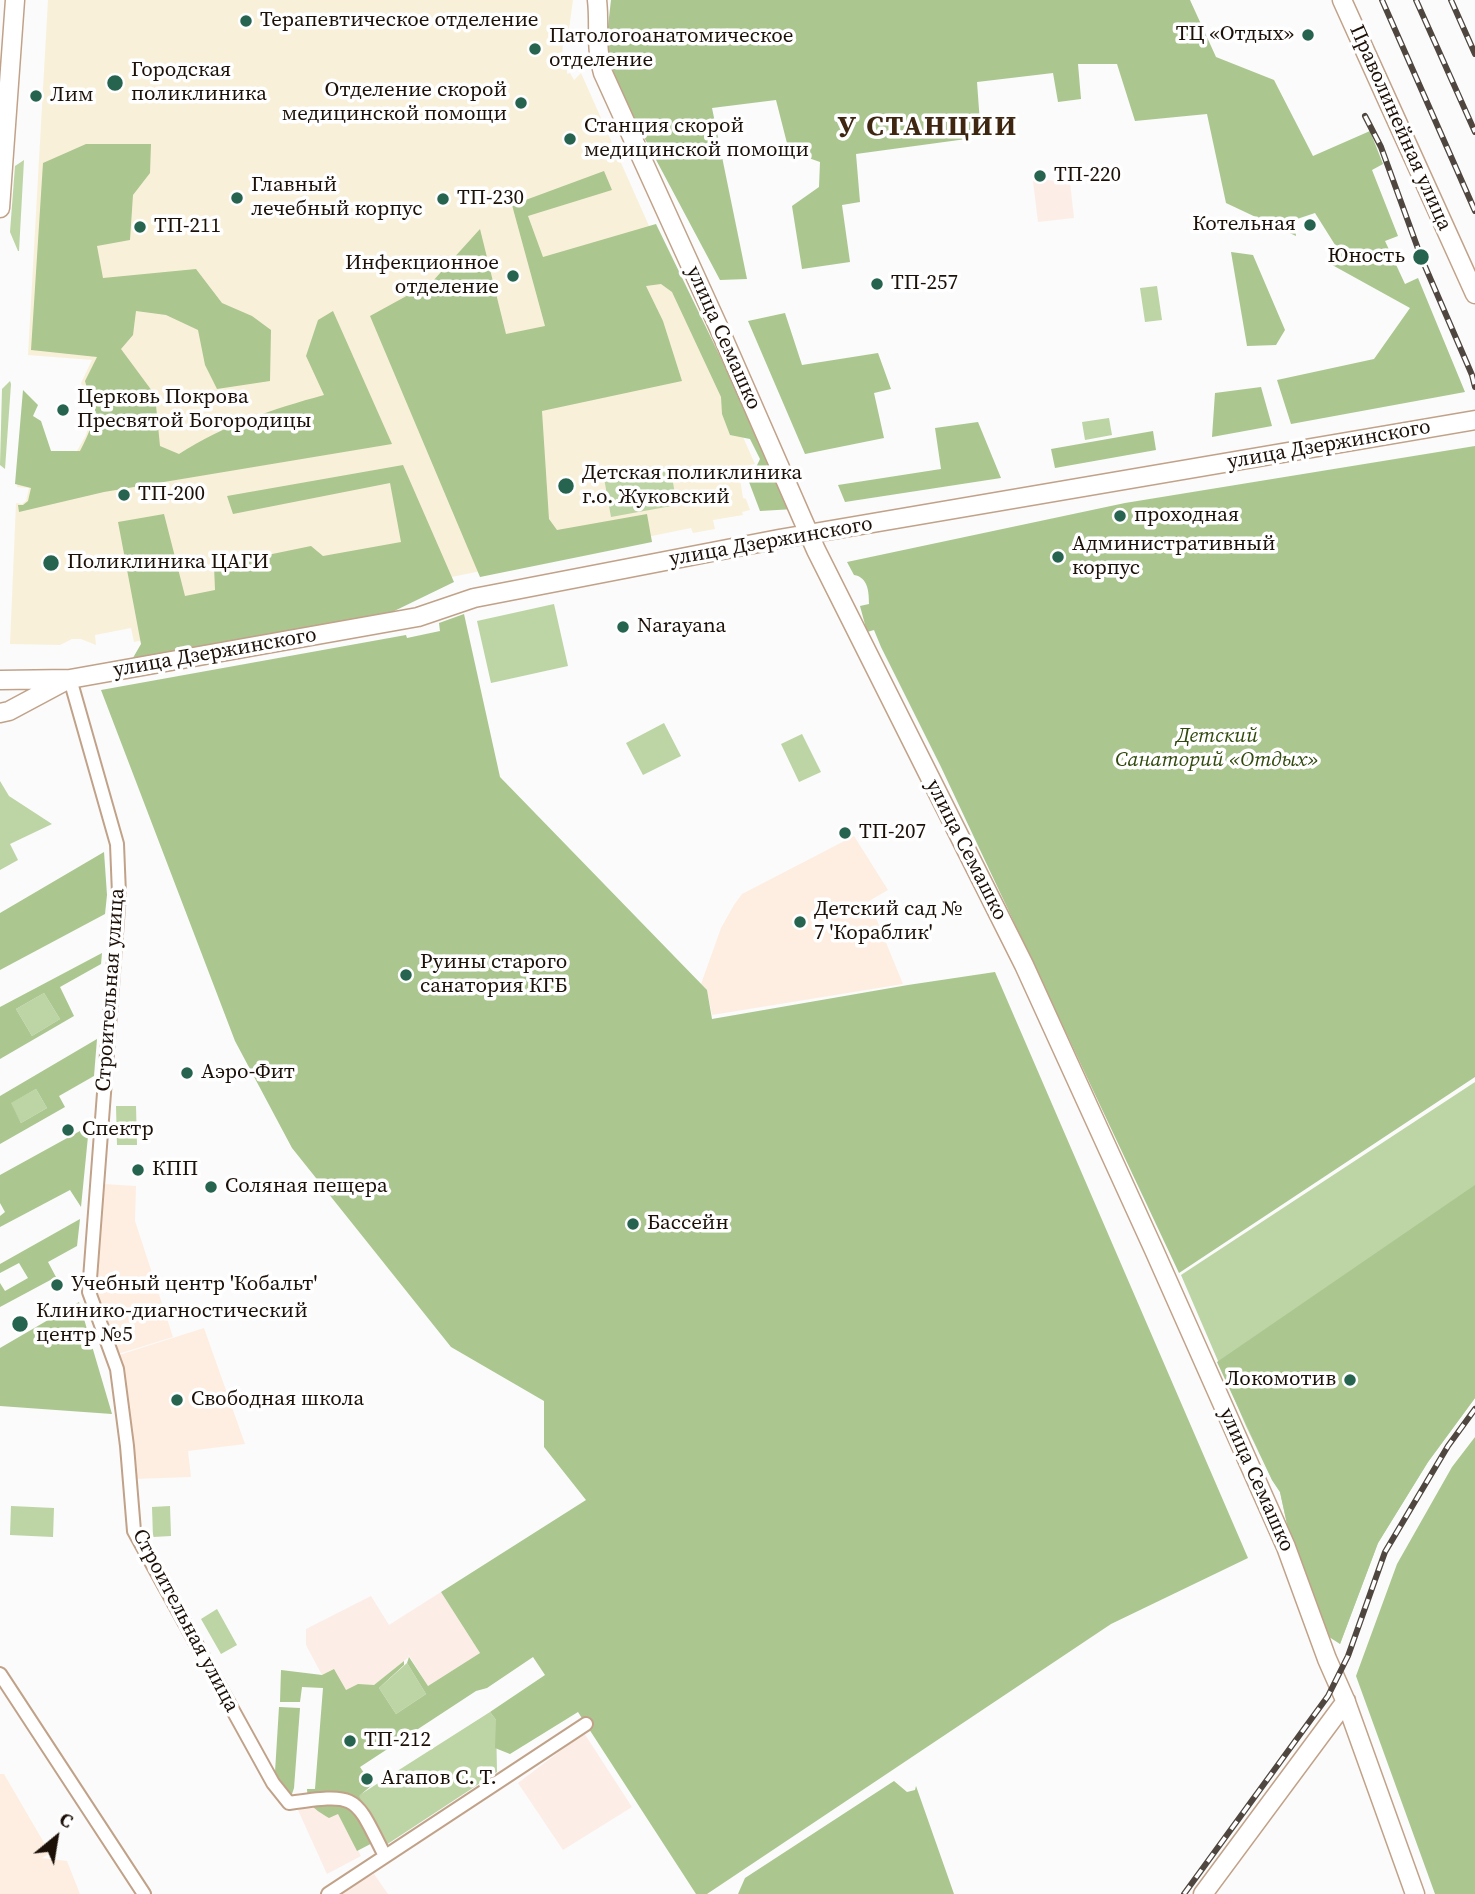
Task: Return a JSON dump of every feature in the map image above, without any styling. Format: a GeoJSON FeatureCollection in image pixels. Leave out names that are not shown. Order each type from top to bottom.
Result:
{"type":"FeatureCollection","features":[{"type":"Feature","properties":{"kind":"street"},"geometry":{"type":"LineString","coordinates":[[0,208],[15,0]]}},
{"type":"Feature","properties":{"kind":"street","name":"улица Семашко"},"geometry":{"type":"LineString","coordinates":[[597,0],[598,57],[603,74],[810,534],[1030,977],[1286,1546],[1327,1659],[1346,1701],[1415,1894]]}},
{"type":"Feature","properties":{"kind":"street","name":"Праволинейная улица"},"geometry":{"type":"LineString","coordinates":[[1342,0],[1475,294]]}},
{"type":"Feature","properties":{"kind":"street","name":"улица Дзержинского"},"geometry":{"type":"LineString","coordinates":[[3,680],[70,678],[418,617],[474,598],[810,534],[1475,420]]}},
{"type":"Feature","properties":{"kind":"street","name":"улица Дзержинского"},"geometry":{"type":"LineString","coordinates":[[3,715],[70,678]]}},
{"type":"Feature","properties":{"kind":"street","name":"Строительная улица"},"geometry":{"type":"LineString","coordinates":[[70,678],[117,844],[119,894],[89,1292],[117,1369],[128,1449],[134,1531],[274,1785],[289,1803],[332,1797],[350,1801],[361,1811],[385,1856]]}},
{"type":"Feature","properties":{"kind":"street"},"geometry":{"type":"LineString","coordinates":[[3,680],[15,692],[13,705],[3,715]]}},
{"type":"Feature","properties":{"kind":"street"},"geometry":{"type":"LineString","coordinates":[[0,1674],[144,1894]]}},
{"type":"Feature","properties":{"kind":"street"},"geometry":{"type":"LineString","coordinates":[[1203,1894],[1346,1701]]}},
{"type":"Feature","properties":{"kind":"street"},"geometry":{"type":"LineString","coordinates":[[328,1894],[586,1724]]}},
{"type":"Feature","properties":{"kind":"shaded area"},"geometry":{"type":"Polygon","coordinates":[[[48,0],[573,0],[568,36],[564,35],[562,60],[567,61],[567,74],[570,73],[574,80],[581,73],[755,464],[738,467],[743,498],[750,510],[742,512],[743,515],[713,520],[715,529],[693,533],[691,528],[134,642],[131,628],[95,635],[96,645],[81,639],[72,639],[60,645],[10,644],[16,503],[22,504],[26,501],[29,488],[17,487],[21,456],[67,458],[77,451],[86,435],[93,411],[93,396],[86,395],[81,383],[92,360],[28,355],[48,0]]]}},
{"type":"Feature","properties":{"kind":"shaded area"},"geometry":{"type":"Polygon","coordinates":[[[1033,181],[1070,182],[1074,218],[1038,222],[1033,181]]]}},
{"type":"Feature","properties":{"kind":"shaded area","name":"Детский сад № 7 'Кораблик'"},"geometry":{"type":"Polygon","coordinates":[[[854,836],[888,890],[869,901],[903,984],[712,1015],[707,990],[701,984],[721,928],[742,894],[854,836]]]}},
{"type":"Feature","properties":{"kind":"shaded area"},"geometry":{"type":"Polygon","coordinates":[[[104,1184],[136,1186],[135,1221],[173,1337],[118,1354],[95,1289],[104,1184]]]}},
{"type":"Feature","properties":{"kind":"shaded area","name":"Свободная школа"},"geometry":{"type":"Polygon","coordinates":[[[204,1328],[245,1444],[188,1451],[191,1477],[134,1479],[119,1355],[204,1328]]]}},
{"type":"Feature","properties":{"kind":"shaded area"},"geometry":{"type":"Polygon","coordinates":[[[441,1592],[480,1653],[428,1686],[408,1654],[409,1657],[374,1685],[345,1691],[322,1675],[306,1645],[306,1629],[371,1596],[389,1625],[441,1592]]]}},
{"type":"Feature","properties":{"kind":"shaded area"},"geometry":{"type":"Polygon","coordinates":[[[584,1733],[632,1807],[563,1850],[518,1783],[584,1733]]]}},
{"type":"Feature","properties":{"kind":"shaded area"},"geometry":{"type":"Polygon","coordinates":[[[0,1774],[4,1774],[50,1853],[42,1858],[67,1861],[80,1894],[0,1894],[0,1774]]]}},
{"type":"Feature","properties":{"kind":"shaded area"},"geometry":{"type":"Polygon","coordinates":[[[310,1805],[338,1812],[361,1856],[327,1874],[298,1810],[310,1805]]]}},
{"type":"Feature","properties":{"kind":"shaded area"},"geometry":{"type":"Polygon","coordinates":[[[374,1874],[388,1894],[341,1894],[339,1891],[374,1874]]]}},
{"type":"Feature","properties":{"kind":"green space"},"geometry":{"type":"Polygon","coordinates":[[[611,0],[1190,0],[1216,57],[1274,80],[1313,156],[1370,131],[1383,164],[1372,170],[1398,236],[1385,241],[1405,284],[1418,278],[1465,392],[1291,424],[1277,380],[1374,359],[1410,308],[1325,261],[1337,248],[1315,213],[1294,220],[1296,236],[1226,203],[1207,114],[1135,121],[1117,64],[1078,64],[1081,99],[1058,102],[1053,73],[977,82],[981,137],[856,154],[860,202],[842,205],[850,262],[802,269],[792,206],[819,187],[820,162],[789,151],[776,100],[712,108],[747,279],[720,280],[604,62],[611,0]]]}},
{"type":"Feature","properties":{"kind":"green space"},"geometry":{"type":"Polygon","coordinates":[[[86,144],[151,144],[150,173],[133,195],[130,240],[97,246],[103,278],[196,269],[222,303],[252,316],[271,330],[270,381],[217,389],[205,365],[198,330],[166,315],[136,311],[133,335],[121,349],[155,395],[160,446],[179,454],[249,419],[324,395],[306,356],[318,320],[333,311],[392,444],[104,492],[19,512],[18,505],[28,501],[31,488],[15,484],[23,390],[38,405],[33,416],[41,421],[51,451],[80,451],[94,417],[96,395],[88,392],[85,381],[97,357],[31,350],[43,163],[86,144]]]}},
{"type":"Feature","properties":{"kind":"green space"},"geometry":{"type":"Polygon","coordinates":[[[24,160],[18,251],[10,232],[15,166],[24,160]]]}},
{"type":"Feature","properties":{"kind":"green space"},"geometry":{"type":"Polygon","coordinates":[[[604,171],[612,190],[528,216],[543,257],[656,224],[794,509],[760,511],[749,482],[760,459],[750,439],[730,435],[722,414],[721,397],[672,292],[661,284],[646,286],[663,321],[682,381],[542,411],[549,519],[557,530],[647,514],[652,542],[480,577],[370,316],[432,282],[480,229],[506,334],[545,326],[512,205],[604,171]]]}},
{"type":"Feature","properties":{"kind":"green space"},"geometry":{"type":"Polygon","coordinates":[[[1231,252],[1253,255],[1285,330],[1276,345],[1247,346],[1231,252]]]}},
{"type":"Feature","properties":{"kind":"green space"},"geometry":{"type":"Polygon","coordinates":[[[1157,286],[1162,320],[1145,322],[1140,288],[1157,286]]]}},
{"type":"Feature","properties":{"kind":"green space"},"geometry":{"type":"Polygon","coordinates":[[[785,313],[802,365],[878,353],[891,389],[874,393],[884,438],[805,454],[748,321],[785,313]]]}},
{"type":"Feature","properties":{"kind":"green space"},"geometry":{"type":"Polygon","coordinates":[[[10,381],[5,469],[0,465],[2,389],[10,381]]]}},
{"type":"Feature","properties":{"kind":"green space"},"geometry":{"type":"Polygon","coordinates":[[[1261,387],[1272,426],[1212,437],[1215,393],[1261,387]]]}},
{"type":"Feature","properties":{"kind":"green space"},"geometry":{"type":"Polygon","coordinates":[[[1109,418],[1112,435],[1085,440],[1082,422],[1109,418]]]}},
{"type":"Feature","properties":{"kind":"green space"},"geometry":{"type":"Polygon","coordinates":[[[978,422],[1001,478],[845,502],[838,485],[941,469],[935,428],[978,422]]]}},
{"type":"Feature","properties":{"kind":"green space"},"geometry":{"type":"Polygon","coordinates":[[[1153,431],[1156,450],[1055,468],[1051,449],[1153,431]]]}},
{"type":"Feature","properties":{"kind":"green space","name":"Детский Санаторий «Отдых»"},"geometry":{"type":"Polygon","coordinates":[[[1475,446],[1475,1077],[1179,1273],[941,767],[874,630],[867,632],[860,606],[869,604],[867,586],[859,576],[854,575],[847,562],[1125,503],[1475,446]]]}},
{"type":"Feature","properties":{"kind":"green space"},"geometry":{"type":"Polygon","coordinates":[[[403,465],[454,582],[386,615],[130,663],[141,644],[118,522],[164,514],[185,596],[215,590],[214,566],[311,546],[323,556],[401,542],[390,483],[233,514],[227,496],[403,465]]]}},
{"type":"Feature","properties":{"kind":"green space"},"geometry":{"type":"Polygon","coordinates":[[[670,466],[677,505],[611,517],[604,478],[670,466]]]}},
{"type":"Feature","properties":{"kind":"green space"},"geometry":{"type":"Polygon","coordinates":[[[554,604],[568,666],[491,683],[477,621],[554,604]]]}},
{"type":"Feature","properties":{"kind":"green space"},"geometry":{"type":"Polygon","coordinates":[[[464,614],[500,777],[707,990],[712,1019],[995,972],[1248,1558],[1111,1624],[707,1894],[696,1894],[578,1712],[510,1754],[495,1748],[496,1720],[490,1712],[545,1675],[533,1657],[360,1767],[372,1785],[359,1796],[382,1838],[357,1851],[338,1814],[329,1818],[313,1807],[309,1800],[307,1789],[315,1789],[323,1688],[302,1687],[300,1702],[280,1702],[281,1670],[322,1675],[334,1669],[346,1690],[358,1684],[374,1685],[404,1661],[404,1665],[379,1688],[396,1714],[426,1694],[407,1663],[409,1657],[428,1686],[480,1653],[441,1592],[586,1500],[544,1447],[544,1401],[451,1347],[292,1148],[235,1041],[101,690],[406,635],[407,638],[440,631],[439,623],[464,614]]]}},
{"type":"Feature","properties":{"kind":"green space"},"geometry":{"type":"Polygon","coordinates":[[[664,723],[681,756],[643,775],[626,743],[664,723]]]}},
{"type":"Feature","properties":{"kind":"green space"},"geometry":{"type":"Polygon","coordinates":[[[802,734],[821,772],[799,782],[781,744],[802,734]]]}},
{"type":"Feature","properties":{"kind":"green space"},"geometry":{"type":"Polygon","coordinates":[[[0,781],[9,796],[52,824],[10,844],[18,860],[0,870],[0,781]]]}},
{"type":"Feature","properties":{"kind":"green space"},"geometry":{"type":"Polygon","coordinates":[[[104,852],[107,895],[105,914],[0,970],[0,913],[104,852]]]}},
{"type":"Feature","properties":{"kind":"green space"},"geometry":{"type":"Polygon","coordinates":[[[102,953],[101,964],[60,987],[74,1016],[0,1059],[0,1007],[102,953]],[[44,993],[16,1009],[32,1036],[60,1019],[44,993]]]}},
{"type":"Feature","properties":{"kind":"green space"},"geometry":{"type":"Polygon","coordinates":[[[44,993],[60,1019],[32,1036],[16,1009],[44,993]]]}},
{"type":"Feature","properties":{"kind":"green space"},"geometry":{"type":"Polygon","coordinates":[[[97,1039],[94,1076],[59,1096],[65,1107],[0,1144],[0,1096],[97,1039]],[[36,1089],[11,1103],[21,1123],[47,1108],[36,1089]]]}},
{"type":"Feature","properties":{"kind":"green space","name":"Локомотив"},"geometry":{"type":"Polygon","coordinates":[[[1475,1082],[1475,1398],[1428,1462],[1378,1543],[1340,1644],[1308,1578],[1287,1524],[1280,1492],[1246,1426],[1181,1275],[1475,1082]]]}},
{"type":"Feature","properties":{"kind":"green space"},"geometry":{"type":"Polygon","coordinates":[[[36,1089],[47,1108],[21,1123],[10,1103],[36,1089]]]}},
{"type":"Feature","properties":{"kind":"green space"},"geometry":{"type":"Polygon","coordinates":[[[116,1106],[136,1106],[137,1145],[117,1145],[116,1106]]]}},
{"type":"Feature","properties":{"kind":"green space"},"geometry":{"type":"Polygon","coordinates":[[[89,1126],[81,1207],[70,1190],[0,1227],[0,1216],[5,1212],[0,1203],[0,1175],[89,1126]]]}},
{"type":"Feature","properties":{"kind":"green space","name":"Локомотив"},"geometry":{"type":"Polygon","coordinates":[[[1475,1185],[1475,1398],[1428,1462],[1378,1543],[1340,1644],[1326,1635],[1287,1524],[1280,1492],[1217,1362],[1475,1185]]]}},
{"type":"Feature","properties":{"kind":"green space"},"geometry":{"type":"Polygon","coordinates":[[[80,1219],[77,1246],[48,1262],[56,1277],[0,1307],[0,1283],[5,1291],[28,1278],[19,1263],[0,1273],[0,1264],[80,1219]]]}},
{"type":"Feature","properties":{"kind":"green space"},"geometry":{"type":"Polygon","coordinates":[[[79,1302],[112,1414],[0,1406],[0,1348],[79,1302]]]}},
{"type":"Feature","properties":{"kind":"green space"},"geometry":{"type":"Polygon","coordinates":[[[1475,1437],[1475,1894],[1435,1894],[1356,1676],[1397,1564],[1452,1467],[1475,1437]]]}},
{"type":"Feature","properties":{"kind":"green space"},"geometry":{"type":"Polygon","coordinates":[[[11,1506],[54,1508],[53,1537],[10,1535],[11,1506]]]}},
{"type":"Feature","properties":{"kind":"green space"},"geometry":{"type":"Polygon","coordinates":[[[170,1506],[171,1536],[153,1537],[152,1507],[170,1506]]]}},
{"type":"Feature","properties":{"kind":"green space"},"geometry":{"type":"Polygon","coordinates":[[[217,1609],[237,1645],[221,1654],[201,1619],[217,1609]]]}},
{"type":"Feature","properties":{"kind":"green space"},"geometry":{"type":"Polygon","coordinates":[[[407,1663],[426,1694],[396,1714],[379,1688],[407,1663]]]}},
{"type":"Feature","properties":{"kind":"green space"},"geometry":{"type":"Polygon","coordinates":[[[279,1707],[300,1708],[294,1788],[289,1803],[268,1775],[275,1772],[279,1707]]]}},
{"type":"Feature","properties":{"kind":"green space"},"geometry":{"type":"Polygon","coordinates":[[[490,1712],[496,1720],[497,1772],[386,1845],[358,1796],[490,1712]]]}},
{"type":"Feature","properties":{"kind":"green space"},"geometry":{"type":"Polygon","coordinates":[[[894,1781],[907,1792],[915,1790],[916,1786],[954,1894],[738,1894],[745,1878],[894,1781]]]}},
{"type":"Feature","properties":{"kind":"railway"},"geometry":{"type":"LineString","coordinates":[[1382,0],[1475,211]]}},
{"type":"Feature","properties":{"kind":"railway"},"geometry":{"type":"LineString","coordinates":[[1416,0],[1475,132]]}},
{"type":"Feature","properties":{"kind":"railway"},"geometry":{"type":"LineString","coordinates":[[1451,0],[1475,54]]}},
{"type":"Feature","properties":{"kind":"railway"},"geometry":{"type":"LineString","coordinates":[[1365,116],[1381,147],[1421,257],[1475,387]]}},
{"type":"Feature","properties":{"kind":"railway"},"geometry":{"type":"LineString","coordinates":[[1184,1894],[1328,1696],[1348,1656],[1385,1552],[1448,1446],[1475,1409]]}},
{"type":"Feature","properties":{"kind":"place","name":"Терапевтическое отделение"},"geometry":{"type":"Point","coordinates":[246,21]}},
{"type":"Feature","properties":{"kind":"place","name":"ТЦ «Отдых»"},"geometry":{"type":"Point","coordinates":[1308,35]}},
{"type":"Feature","properties":{"kind":"place","name":"Патологоанатомическое отделение"},"geometry":{"type":"Point","coordinates":[535,49]}},
{"type":"Feature","properties":{"kind":"place","name":"Городская поликлиника"},"geometry":{"type":"Point","coordinates":[115,83]}},
{"type":"Feature","properties":{"kind":"place","name":"Лим"},"geometry":{"type":"Point","coordinates":[36,96]}},
{"type":"Feature","properties":{"kind":"place","name":"Отделение скорой медицинской помощи"},"geometry":{"type":"Point","coordinates":[521,103]}},
{"type":"Feature","properties":{"kind":"place","name":"Станция скорой медицинской помощи"},"geometry":{"type":"Point","coordinates":[570,139]}},
{"type":"Feature","properties":{"kind":"place","name":"ТП-220"},"geometry":{"type":"Point","coordinates":[1040,176]}},
{"type":"Feature","properties":{"kind":"place","name":"Главный лечебный корпус"},"geometry":{"type":"Point","coordinates":[237,198]}},
{"type":"Feature","properties":{"kind":"place","name":"ТП-230"},"geometry":{"type":"Point","coordinates":[443,199]}},
{"type":"Feature","properties":{"kind":"place","name":"Котельная"},"geometry":{"type":"Point","coordinates":[1310,225]}},
{"type":"Feature","properties":{"kind":"place","name":"ТП-211"},"geometry":{"type":"Point","coordinates":[140,227]}},
{"type":"Feature","properties":{"kind":"place","name":"Юность"},"geometry":{"type":"Point","coordinates":[1421,257]}},
{"type":"Feature","properties":{"kind":"place","name":"Инфекционное отделение"},"geometry":{"type":"Point","coordinates":[513,276]}},
{"type":"Feature","properties":{"kind":"place","name":"ТП-257"},"geometry":{"type":"Point","coordinates":[877,284]}},
{"type":"Feature","properties":{"kind":"place","name":"Церковь Покрова Пресвятой Богородицы"},"geometry":{"type":"Point","coordinates":[63,410]}},
{"type":"Feature","properties":{"kind":"place","name":"Детская поликлиника г.о. Жуковский"},"geometry":{"type":"Point","coordinates":[566,486]}},
{"type":"Feature","properties":{"kind":"place","name":"ТП-200"},"geometry":{"type":"Point","coordinates":[124,495]}},
{"type":"Feature","properties":{"kind":"place","name":"проходная"},"geometry":{"type":"Point","coordinates":[1120,516]}},
{"type":"Feature","properties":{"kind":"place","name":"Административный корпус"},"geometry":{"type":"Point","coordinates":[1058,557]}},
{"type":"Feature","properties":{"kind":"place","name":"Поликлиника ЦАГИ"},"geometry":{"type":"Point","coordinates":[51,563]}},
{"type":"Feature","properties":{"kind":"place","name":"Narayana"},"geometry":{"type":"Point","coordinates":[623,627]}},
{"type":"Feature","properties":{"kind":"place","name":"ТП-207"},"geometry":{"type":"Point","coordinates":[845,833]}},
{"type":"Feature","properties":{"kind":"place","name":"Детский сад № 7 'Кораблик'"},"geometry":{"type":"Point","coordinates":[800,922]}},
{"type":"Feature","properties":{"kind":"place","name":"Руины старого санатория КГБ"},"geometry":{"type":"Point","coordinates":[406,975]}},
{"type":"Feature","properties":{"kind":"place","name":"Аэро-Фит"},"geometry":{"type":"Point","coordinates":[187,1073]}},
{"type":"Feature","properties":{"kind":"place","name":"Спектр"},"geometry":{"type":"Point","coordinates":[68,1130]}},
{"type":"Feature","properties":{"kind":"place","name":"КПП"},"geometry":{"type":"Point","coordinates":[138,1170]}},
{"type":"Feature","properties":{"kind":"place","name":"Соляная пещера"},"geometry":{"type":"Point","coordinates":[211,1187]}},
{"type":"Feature","properties":{"kind":"place","name":"Бассейн"},"geometry":{"type":"Point","coordinates":[633,1224]}},
{"type":"Feature","properties":{"kind":"place","name":"Учебный центр 'Кобальт'"},"geometry":{"type":"Point","coordinates":[57,1285]}},
{"type":"Feature","properties":{"kind":"place","name":"Клинико-диагностический центр №5"},"geometry":{"type":"Point","coordinates":[20,1324]}},
{"type":"Feature","properties":{"kind":"place","name":"Локомотив"},"geometry":{"type":"Point","coordinates":[1350,1380]}},
{"type":"Feature","properties":{"kind":"place","name":"Свободная школа"},"geometry":{"type":"Point","coordinates":[177,1400]}},
{"type":"Feature","properties":{"kind":"place","name":"ТП-212"},"geometry":{"type":"Point","coordinates":[350,1741]}},
{"type":"Feature","properties":{"kind":"place","name":"Агапов С. Т."},"geometry":{"type":"Point","coordinates":[367,1779]}},
{"type":"Feature","properties":{"kind":"district","name":"У СТАНЦИИ"},"geometry":{"type":"Point","coordinates":[928,128]}}]}
